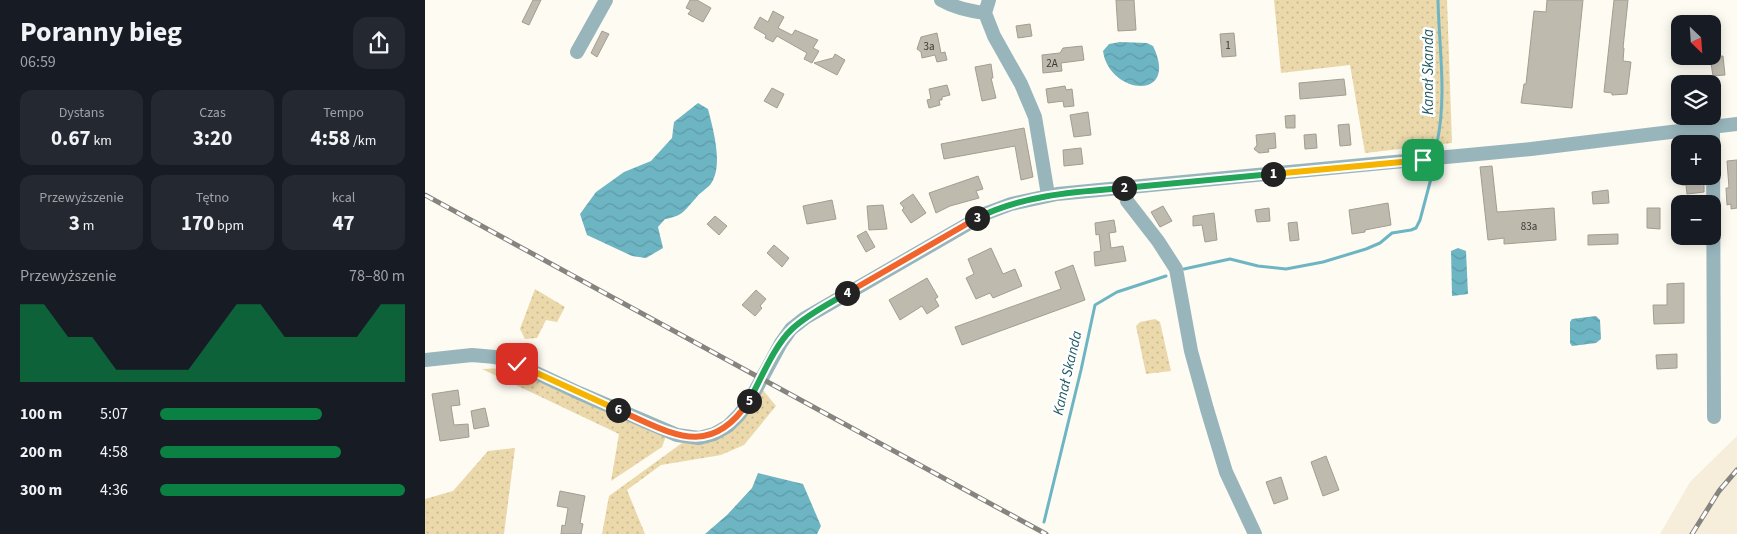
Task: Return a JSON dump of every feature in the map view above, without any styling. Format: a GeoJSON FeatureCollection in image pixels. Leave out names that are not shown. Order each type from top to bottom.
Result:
{"type":"FeatureCollection","features":[{"type":"Feature","properties":{"kind":"street"},"geometry":{"type":"LineString","coordinates":[[577,52],[606,0]]}},
{"type":"Feature","properties":{"kind":"street"},"geometry":{"type":"LineString","coordinates":[[941,0],[961,9],[987,7],[994,36],[1021,84],[1035,117],[1048,195]]}},
{"type":"Feature","properties":{"kind":"street"},"geometry":{"type":"LineString","coordinates":[[425,360],[472,355],[495,357],[517,364],[677,435],[699,438],[714,434],[728,426],[739,416],[749,402],[781,343],[791,330],[805,318],[974,220],[1011,204],[1048,195],[1531,149],[1737,124]]}},
{"type":"Feature","properties":{"kind":"street"},"geometry":{"type":"LineString","coordinates":[[1713,127],[1714,417]]}},
{"type":"Feature","properties":{"kind":"street"},"geometry":{"type":"LineString","coordinates":[[1124,188],[1127,200],[1158,241],[1176,269],[1191,351],[1223,463],[1255,534]]}},
{"type":"Feature","properties":{"kind":"shaded area"},"geometry":{"type":"Polygon","coordinates":[[[1274,0],[1447,0],[1452,143],[1365,153],[1350,65],[1281,73],[1274,0]]]}},
{"type":"Feature","properties":{"kind":"shaded area"},"geometry":{"type":"Polygon","coordinates":[[[535,289],[565,307],[557,322],[546,320],[537,338],[525,339],[520,329],[535,289]]]}},
{"type":"Feature","properties":{"kind":"shaded area"},"geometry":{"type":"Polygon","coordinates":[[[1155,319],[1160,322],[1171,371],[1146,374],[1136,326],[1140,322],[1155,319]]]}},
{"type":"Feature","properties":{"kind":"shaded area"},"geometry":{"type":"Polygon","coordinates":[[[509,368],[666,436],[662,447],[611,481],[619,434],[482,369],[509,368]]]}},
{"type":"Feature","properties":{"kind":"shaded area"},"geometry":{"type":"Polygon","coordinates":[[[763,390],[776,406],[744,445],[721,455],[661,465],[627,490],[645,534],[602,534],[609,496],[682,443],[713,439],[763,390]]]}},
{"type":"Feature","properties":{"kind":"shaded area"},"geometry":{"type":"Polygon","coordinates":[[[1737,436],[1737,534],[1660,534],[1690,482],[1737,436]]]}},
{"type":"Feature","properties":{"kind":"shaded area"},"geometry":{"type":"Polygon","coordinates":[[[515,448],[504,534],[425,534],[425,499],[453,491],[488,451],[515,448]]]}},
{"type":"Feature","properties":{"kind":"water"},"geometry":{"type":"Polygon","coordinates":[[[1120,42],[1147,43],[1153,46],[1159,64],[1157,77],[1151,84],[1140,86],[1129,84],[1117,77],[1108,66],[1103,51],[1109,44],[1120,42]]]}},
{"type":"Feature","properties":{"kind":"water"},"geometry":{"type":"Polygon","coordinates":[[[698,103],[708,109],[716,146],[717,165],[715,174],[711,184],[686,210],[676,216],[665,219],[658,227],[663,248],[646,258],[632,256],[587,235],[580,214],[596,192],[624,172],[651,161],[672,138],[674,122],[698,103]]]}},
{"type":"Feature","properties":{"kind":"water"},"geometry":{"type":"Polygon","coordinates":[[[1458,248],[1466,251],[1468,294],[1452,296],[1451,251],[1458,248]]]}},
{"type":"Feature","properties":{"kind":"water"},"geometry":{"type":"Polygon","coordinates":[[[1596,316],[1600,320],[1601,339],[1596,343],[1572,346],[1570,343],[1570,322],[1572,319],[1596,316]]]}},
{"type":"Feature","properties":{"kind":"water"},"geometry":{"type":"Polygon","coordinates":[[[758,473],[803,484],[821,526],[817,534],[705,534],[727,515],[752,488],[758,473]]]}},
{"type":"Feature","properties":{"kind":"building"},"geometry":{"type":"Polygon","coordinates":[[[533,0],[541,0],[529,25],[522,22],[533,0]]]}},
{"type":"Feature","properties":{"kind":"building"},"geometry":{"type":"Polygon","coordinates":[[[690,0],[697,0],[711,8],[703,22],[688,14],[691,10],[686,8],[690,0]]]}},
{"type":"Feature","properties":{"kind":"building"},"geometry":{"type":"Polygon","coordinates":[[[1116,0],[1134,0],[1136,30],[1118,31],[1116,0]]]}},
{"type":"Feature","properties":{"kind":"building"},"geometry":{"type":"Polygon","coordinates":[[[1547,0],[1583,0],[1572,108],[1521,103],[1524,84],[1526,84],[1534,11],[1546,12],[1547,0]]]}},
{"type":"Feature","properties":{"kind":"building"},"geometry":{"type":"Polygon","coordinates":[[[1614,0],[1628,0],[1623,61],[1631,62],[1627,94],[1612,95],[1612,93],[1604,92],[1614,0]]]}},
{"type":"Feature","properties":{"kind":"building"},"geometry":{"type":"Polygon","coordinates":[[[773,11],[784,17],[778,28],[792,35],[795,30],[818,40],[813,48],[819,51],[812,63],[804,59],[807,53],[777,36],[773,42],[765,38],[766,35],[754,28],[760,17],[768,22],[773,11]]]}},
{"type":"Feature","properties":{"kind":"building"},"geometry":{"type":"Polygon","coordinates":[[[1030,24],[1032,36],[1018,38],[1016,26],[1030,24]]]}},
{"type":"Feature","properties":{"kind":"building"},"geometry":{"type":"Polygon","coordinates":[[[602,31],[609,34],[597,57],[591,53],[602,31]]]}},
{"type":"Feature","properties":{"kind":"building"},"geometry":{"type":"Polygon","coordinates":[[[937,33],[941,53],[945,52],[947,60],[937,62],[935,55],[922,58],[921,52],[917,49],[921,37],[937,33]]]}},
{"type":"Feature","properties":{"kind":"building"},"geometry":{"type":"Polygon","coordinates":[[[1234,33],[1236,56],[1222,57],[1220,34],[1234,33]]]}},
{"type":"Feature","properties":{"kind":"building"},"geometry":{"type":"Polygon","coordinates":[[[1082,46],[1084,60],[1061,63],[1062,71],[1043,73],[1042,55],[1060,53],[1063,48],[1082,46]]]}},
{"type":"Feature","properties":{"kind":"building"},"geometry":{"type":"Polygon","coordinates":[[[835,54],[845,60],[837,75],[814,63],[833,58],[835,54]]]}},
{"type":"Feature","properties":{"kind":"building"},"geometry":{"type":"Polygon","coordinates":[[[1721,56],[1723,56],[1725,75],[1713,75],[1711,65],[1721,65],[1721,56]]]}},
{"type":"Feature","properties":{"kind":"building"},"geometry":{"type":"Polygon","coordinates":[[[991,64],[993,78],[991,78],[996,98],[982,101],[975,67],[991,64]]]}},
{"type":"Feature","properties":{"kind":"building"},"geometry":{"type":"Polygon","coordinates":[[[1344,79],[1346,95],[1300,99],[1299,83],[1344,79]]]}},
{"type":"Feature","properties":{"kind":"building"},"geometry":{"type":"Polygon","coordinates":[[[947,85],[950,95],[939,100],[940,105],[929,108],[927,100],[931,99],[929,89],[947,85]]]}},
{"type":"Feature","properties":{"kind":"building"},"geometry":{"type":"Polygon","coordinates":[[[1065,86],[1066,90],[1072,89],[1074,106],[1064,107],[1063,101],[1048,103],[1046,89],[1065,86]]]}},
{"type":"Feature","properties":{"kind":"building"},"geometry":{"type":"Polygon","coordinates":[[[772,88],[784,94],[777,108],[764,101],[772,88]]]}},
{"type":"Feature","properties":{"kind":"building"},"geometry":{"type":"Polygon","coordinates":[[[1088,112],[1091,135],[1074,137],[1070,115],[1088,112]]]}},
{"type":"Feature","properties":{"kind":"building"},"geometry":{"type":"Polygon","coordinates":[[[1295,115],[1295,128],[1286,128],[1285,116],[1295,115]]]}},
{"type":"Feature","properties":{"kind":"building"},"geometry":{"type":"Polygon","coordinates":[[[1349,124],[1351,145],[1340,146],[1338,125],[1349,124]]]}},
{"type":"Feature","properties":{"kind":"building"},"geometry":{"type":"Polygon","coordinates":[[[1024,128],[1033,177],[1021,180],[1015,146],[944,159],[941,144],[1024,128]]]}},
{"type":"Feature","properties":{"kind":"building"},"geometry":{"type":"Polygon","coordinates":[[[1275,133],[1276,148],[1268,149],[1269,152],[1259,153],[1254,149],[1257,145],[1256,135],[1275,133]]]}},
{"type":"Feature","properties":{"kind":"building"},"geometry":{"type":"Polygon","coordinates":[[[1316,134],[1317,148],[1305,149],[1304,135],[1316,134]]]}},
{"type":"Feature","properties":{"kind":"building"},"geometry":{"type":"Polygon","coordinates":[[[1081,148],[1083,164],[1064,166],[1063,150],[1081,148]]]}},
{"type":"Feature","properties":{"kind":"building"},"geometry":{"type":"Polygon","coordinates":[[[1737,160],[1737,208],[1731,209],[1731,204],[1727,205],[1726,188],[1729,188],[1727,161],[1737,160]]]}},
{"type":"Feature","properties":{"kind":"building"},"geometry":{"type":"Polygon","coordinates":[[[1492,166],[1497,212],[1554,208],[1556,240],[1504,244],[1504,238],[1488,240],[1480,167],[1492,166]]]}},
{"type":"Feature","properties":{"kind":"building"},"geometry":{"type":"Polygon","coordinates":[[[978,176],[983,189],[976,191],[979,198],[950,206],[936,213],[929,193],[978,176]]]}},
{"type":"Feature","properties":{"kind":"building"},"geometry":{"type":"Polygon","coordinates":[[[1686,185],[1704,185],[1704,192],[1687,194],[1686,185]]]}},
{"type":"Feature","properties":{"kind":"building"},"geometry":{"type":"Polygon","coordinates":[[[1608,190],[1609,203],[1593,204],[1592,192],[1608,190]]]}},
{"type":"Feature","properties":{"kind":"building"},"geometry":{"type":"Polygon","coordinates":[[[913,194],[926,213],[911,223],[902,210],[904,208],[900,203],[913,194]]]}},
{"type":"Feature","properties":{"kind":"building"},"geometry":{"type":"Polygon","coordinates":[[[832,200],[836,219],[807,224],[803,206],[832,200]]]}},
{"type":"Feature","properties":{"kind":"building"},"geometry":{"type":"Polygon","coordinates":[[[1388,203],[1391,225],[1352,234],[1349,210],[1388,203]]]}},
{"type":"Feature","properties":{"kind":"building"},"geometry":{"type":"Polygon","coordinates":[[[883,205],[887,229],[869,230],[867,206],[883,205]]]}},
{"type":"Feature","properties":{"kind":"building"},"geometry":{"type":"Polygon","coordinates":[[[1163,206],[1172,221],[1160,227],[1151,212],[1163,206]]]}},
{"type":"Feature","properties":{"kind":"building"},"geometry":{"type":"Polygon","coordinates":[[[1269,208],[1270,221],[1257,222],[1255,210],[1269,208]]]}},
{"type":"Feature","properties":{"kind":"building"},"geometry":{"type":"Polygon","coordinates":[[[1647,208],[1660,208],[1660,229],[1647,228],[1647,208]]]}},
{"type":"Feature","properties":{"kind":"building"},"geometry":{"type":"Polygon","coordinates":[[[1214,213],[1217,240],[1205,242],[1202,225],[1193,226],[1193,216],[1214,213]]]}},
{"type":"Feature","properties":{"kind":"building"},"geometry":{"type":"Polygon","coordinates":[[[715,216],[727,226],[719,235],[707,224],[715,216]]]}},
{"type":"Feature","properties":{"kind":"building"},"geometry":{"type":"Polygon","coordinates":[[[1114,220],[1116,232],[1109,233],[1111,248],[1123,246],[1126,261],[1095,266],[1094,252],[1101,251],[1099,234],[1096,235],[1095,223],[1114,220]]]}},
{"type":"Feature","properties":{"kind":"building"},"geometry":{"type":"Polygon","coordinates":[[[1297,222],[1299,240],[1290,241],[1288,223],[1297,222]]]}},
{"type":"Feature","properties":{"kind":"building"},"geometry":{"type":"Polygon","coordinates":[[[866,231],[875,247],[866,252],[857,236],[866,231]]]}},
{"type":"Feature","properties":{"kind":"building"},"geometry":{"type":"Polygon","coordinates":[[[1618,234],[1618,244],[1588,245],[1588,235],[1618,234]]]}},
{"type":"Feature","properties":{"kind":"building"},"geometry":{"type":"Polygon","coordinates":[[[774,245],[789,258],[782,267],[767,253],[774,245]]]}},
{"type":"Feature","properties":{"kind":"building"},"geometry":{"type":"Polygon","coordinates":[[[991,248],[1003,274],[1015,269],[1022,286],[993,298],[990,293],[976,299],[966,278],[974,274],[968,259],[991,248]]]}},
{"type":"Feature","properties":{"kind":"building"},"geometry":{"type":"Polygon","coordinates":[[[1073,265],[1085,300],[962,345],[955,327],[1061,289],[1055,272],[1073,265]]]}},
{"type":"Feature","properties":{"kind":"building"},"geometry":{"type":"Polygon","coordinates":[[[927,278],[938,297],[935,299],[939,306],[927,314],[922,306],[900,320],[889,300],[927,278]]]}},
{"type":"Feature","properties":{"kind":"building"},"geometry":{"type":"Polygon","coordinates":[[[1684,283],[1684,323],[1654,324],[1653,305],[1667,305],[1667,284],[1684,283]]]}},
{"type":"Feature","properties":{"kind":"building"},"geometry":{"type":"Polygon","coordinates":[[[756,290],[766,299],[760,306],[762,308],[755,316],[742,305],[756,290]]]}},
{"type":"Feature","properties":{"kind":"building"},"geometry":{"type":"Polygon","coordinates":[[[1677,354],[1677,368],[1657,369],[1656,355],[1677,354]]]}},
{"type":"Feature","properties":{"kind":"building"},"geometry":{"type":"Polygon","coordinates":[[[458,390],[460,405],[451,406],[454,425],[468,424],[469,437],[440,441],[432,394],[458,390]]]}},
{"type":"Feature","properties":{"kind":"building"},"geometry":{"type":"Polygon","coordinates":[[[485,408],[489,426],[474,429],[471,411],[485,408]]]}},
{"type":"Feature","properties":{"kind":"building"},"geometry":{"type":"Polygon","coordinates":[[[1326,456],[1339,490],[1323,496],[1311,462],[1326,456]]]}},
{"type":"Feature","properties":{"kind":"building"},"geometry":{"type":"Polygon","coordinates":[[[1281,477],[1288,499],[1274,504],[1266,482],[1281,477]]]}},
{"type":"Feature","properties":{"kind":"building"},"geometry":{"type":"Polygon","coordinates":[[[560,491],[585,496],[580,523],[583,524],[581,534],[561,534],[562,525],[565,526],[568,508],[557,506],[560,491]]]}},
{"type":"Feature","properties":{"kind":"waterway","name":"Kanał Skanda"},"geometry":{"type":"LineString","coordinates":[[1437,143],[1442,107],[1438,0]]}},
{"type":"Feature","properties":{"kind":"waterway","name":"Kanał Skanda"},"geometry":{"type":"LineString","coordinates":[[1184,269],[1230,259],[1258,266],[1286,269],[1323,262],[1366,249],[1380,243],[1392,233],[1416,228],[1420,220],[1433,171]]}},
{"type":"Feature","properties":{"kind":"waterway","name":"Kanał Skanda"},"geometry":{"type":"LineString","coordinates":[[1044,522],[1095,305],[1117,292],[1166,276]]}},
{"type":"Feature","properties":{"kind":"railway"},"geometry":{"type":"LineString","coordinates":[[425,195],[1046,534]]}},
{"type":"Feature","properties":{"kind":"railway"},"geometry":{"type":"LineString","coordinates":[[1692,534],[1719,491],[1737,470]]}},
{"type":"Feature","properties":{"kind":"route"},"geometry":{"type":"LineString","coordinates":[[517,364],[677,435],[699,438],[718,432],[739,416],[749,402],[781,343],[791,330],[805,318],[987,213],[1011,204],[1048,195],[1423,160]]}}]}
